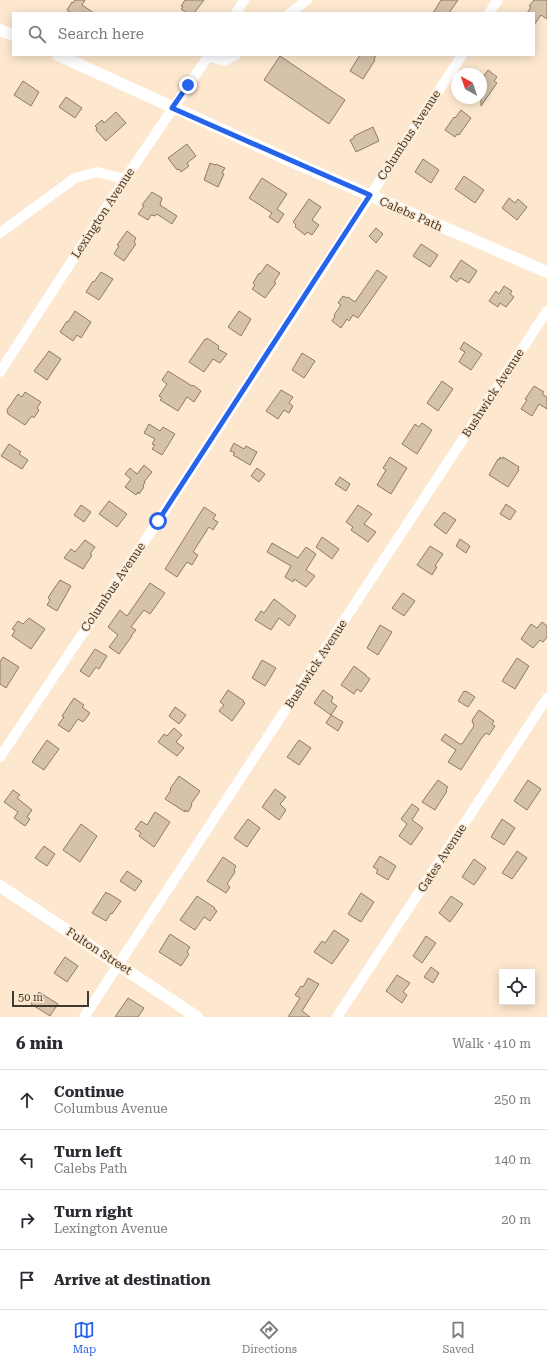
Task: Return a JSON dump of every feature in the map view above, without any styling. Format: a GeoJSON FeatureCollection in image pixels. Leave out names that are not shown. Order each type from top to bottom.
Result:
{"type":"FeatureCollection","features":[{"type":"Feature","properties":{"kind":"street"},"geometry":{"type":"LineString","coordinates":[[237,12],[244,0]]}},
{"type":"Feature","properties":{"kind":"street"},"geometry":{"type":"LineString","coordinates":[[291,12],[307,0]]}},
{"type":"Feature","properties":{"kind":"street"},"geometry":{"type":"LineString","coordinates":[[491,12],[498,0]]}},
{"type":"Feature","properties":{"kind":"street"},"geometry":{"type":"LineString","coordinates":[[0,30],[12,35]]}},
{"type":"Feature","properties":{"kind":"street","name":"Calebs Path"},"geometry":{"type":"LineString","coordinates":[[60,56],[172,108],[547,272]]}},
{"type":"Feature","properties":{"kind":"street"},"geometry":{"type":"LineString","coordinates":[[208,56],[224,61],[234,56]]}},
{"type":"Feature","properties":{"kind":"street","name":"Lexington Avenue"},"geometry":{"type":"LineString","coordinates":[[0,372],[172,108],[208,56]]}},
{"type":"Feature","properties":{"kind":"street","name":"Columbus Avenue"},"geometry":{"type":"LineString","coordinates":[[0,757],[158,521],[461,56]]}},
{"type":"Feature","properties":{"kind":"street"},"geometry":{"type":"LineString","coordinates":[[0,233],[75,178],[97,172],[125,180]]}},
{"type":"Feature","properties":{"kind":"street","name":"Bushwick Avenue"},"geometry":{"type":"LineString","coordinates":[[84,1017],[547,311]]}},
{"type":"Feature","properties":{"kind":"street","name":"Gates Avenue"},"geometry":{"type":"LineString","coordinates":[[337,1017],[547,698]]}},
{"type":"Feature","properties":{"kind":"street","name":"Fulton Street"},"geometry":{"type":"LineString","coordinates":[[0,886],[197,1017]]}},
{"type":"Feature","properties":{"kind":"building"},"geometry":{"type":"Polygon","coordinates":[[[75,0],[85,0],[82,5],[92,12],[70,12],[67,10],[72,2],[73,3],[75,0]]]}},
{"type":"Feature","properties":{"kind":"building"},"geometry":{"type":"Polygon","coordinates":[[[185,0],[204,0],[195,12],[186,12],[181,9],[183,7],[181,6],[185,0]]]}},
{"type":"Feature","properties":{"kind":"building"},"geometry":{"type":"Polygon","coordinates":[[[441,0],[458,0],[450,12],[434,12],[441,0]]]}},
{"type":"Feature","properties":{"kind":"building"},"geometry":{"type":"Polygon","coordinates":[[[534,0],[547,0],[547,19],[541,15],[535,24],[535,12],[528,12],[531,7],[529,6],[534,0]]]}},
{"type":"Feature","properties":{"kind":"building"},"geometry":{"type":"Polygon","coordinates":[[[280,56],[345,100],[329,124],[264,80],[280,56]]]}},
{"type":"Feature","properties":{"kind":"building"},"geometry":{"type":"Polygon","coordinates":[[[359,56],[376,56],[375,60],[363,79],[350,71],[359,56]]]}},
{"type":"Feature","properties":{"kind":"building"},"geometry":{"type":"Polygon","coordinates":[[[488,70],[497,77],[494,81],[497,83],[487,97],[488,70]]]}},
{"type":"Feature","properties":{"kind":"building"},"geometry":{"type":"Polygon","coordinates":[[[23,81],[39,92],[31,106],[14,95],[23,81]]]}},
{"type":"Feature","properties":{"kind":"building"},"geometry":{"type":"Polygon","coordinates":[[[66,97],[82,108],[75,118],[59,107],[66,97]]]}},
{"type":"Feature","properties":{"kind":"building"},"geometry":{"type":"Polygon","coordinates":[[[461,110],[471,118],[459,135],[457,134],[455,137],[445,130],[461,110]]]}},
{"type":"Feature","properties":{"kind":"building"},"geometry":{"type":"Polygon","coordinates":[[[116,112],[126,123],[106,141],[96,130],[97,128],[95,126],[102,120],[104,123],[116,112]]]}},
{"type":"Feature","properties":{"kind":"building"},"geometry":{"type":"Polygon","coordinates":[[[373,127],[379,141],[356,152],[350,140],[354,138],[354,136],[373,127]]]}},
{"type":"Feature","properties":{"kind":"building"},"geometry":{"type":"Polygon","coordinates":[[[187,144],[196,156],[187,163],[189,166],[181,172],[179,169],[177,170],[168,158],[187,144]]]}},
{"type":"Feature","properties":{"kind":"building"},"geometry":{"type":"Polygon","coordinates":[[[423,159],[439,170],[431,183],[415,172],[423,159]]]}},
{"type":"Feature","properties":{"kind":"building"},"geometry":{"type":"Polygon","coordinates":[[[210,163],[225,168],[218,187],[204,180],[210,163]]]}},
{"type":"Feature","properties":{"kind":"building"},"geometry":{"type":"Polygon","coordinates":[[[464,176],[484,190],[475,203],[455,189],[464,176]]]}},
{"type":"Feature","properties":{"kind":"building"},"geometry":{"type":"Polygon","coordinates":[[[262,178],[287,194],[277,209],[284,214],[278,223],[269,217],[272,213],[249,198],[262,178]]]}},
{"type":"Feature","properties":{"kind":"building"},"geometry":{"type":"Polygon","coordinates":[[[152,192],[162,198],[160,205],[177,216],[172,224],[157,214],[155,216],[151,215],[148,220],[138,214],[144,206],[142,205],[152,192]]]}},
{"type":"Feature","properties":{"kind":"building"},"geometry":{"type":"Polygon","coordinates":[[[509,198],[515,203],[518,199],[527,207],[517,220],[502,208],[509,198]]]}},
{"type":"Feature","properties":{"kind":"building"},"geometry":{"type":"Polygon","coordinates":[[[309,199],[321,207],[312,220],[319,225],[312,235],[307,232],[305,235],[295,227],[296,225],[293,222],[309,199]]]}},
{"type":"Feature","properties":{"kind":"building"},"geometry":{"type":"Polygon","coordinates":[[[376,228],[383,234],[376,243],[369,236],[376,228]]]}},
{"type":"Feature","properties":{"kind":"building"},"geometry":{"type":"Polygon","coordinates":[[[127,231],[136,238],[134,242],[136,244],[124,261],[114,254],[119,246],[117,245],[127,231]]]}},
{"type":"Feature","properties":{"kind":"building"},"geometry":{"type":"Polygon","coordinates":[[[421,244],[438,255],[430,267],[413,256],[421,244]]]}},
{"type":"Feature","properties":{"kind":"building"},"geometry":{"type":"Polygon","coordinates":[[[461,260],[477,271],[469,283],[460,278],[457,282],[450,277],[461,260]]]}},
{"type":"Feature","properties":{"kind":"building"},"geometry":{"type":"Polygon","coordinates":[[[267,264],[280,273],[274,282],[276,283],[265,298],[252,289],[255,285],[253,283],[259,273],[260,274],[267,264]]]}},
{"type":"Feature","properties":{"kind":"building"},"geometry":{"type":"Polygon","coordinates":[[[377,270],[387,277],[358,318],[353,315],[349,321],[347,319],[341,328],[332,321],[341,305],[338,303],[343,296],[348,297],[355,302],[377,270]]]}},
{"type":"Feature","properties":{"kind":"building"},"geometry":{"type":"Polygon","coordinates":[[[101,272],[113,279],[99,300],[86,292],[101,272]]]}},
{"type":"Feature","properties":{"kind":"building"},"geometry":{"type":"Polygon","coordinates":[[[504,286],[512,291],[510,294],[514,297],[506,307],[500,303],[498,307],[489,301],[496,291],[499,294],[504,286]]]}},
{"type":"Feature","properties":{"kind":"building"},"geometry":{"type":"Polygon","coordinates":[[[75,311],[91,322],[81,338],[77,335],[73,341],[60,332],[75,311]]]}},
{"type":"Feature","properties":{"kind":"building"},"geometry":{"type":"Polygon","coordinates":[[[239,311],[251,319],[241,336],[228,327],[239,311]]]}},
{"type":"Feature","properties":{"kind":"building"},"geometry":{"type":"Polygon","coordinates":[[[207,338],[219,346],[218,349],[227,354],[220,363],[213,359],[204,372],[189,362],[207,338]]]}},
{"type":"Feature","properties":{"kind":"building"},"geometry":{"type":"Polygon","coordinates":[[[464,342],[482,354],[471,370],[459,362],[465,352],[460,349],[464,342]]]}},
{"type":"Feature","properties":{"kind":"building"},"geometry":{"type":"Polygon","coordinates":[[[49,351],[61,359],[47,380],[34,371],[49,351]]]}},
{"type":"Feature","properties":{"kind":"building"},"geometry":{"type":"Polygon","coordinates":[[[302,353],[315,361],[304,378],[292,370],[302,353]]]}},
{"type":"Feature","properties":{"kind":"building"},"geometry":{"type":"Polygon","coordinates":[[[168,371],[201,391],[194,402],[187,397],[178,411],[160,400],[162,398],[159,396],[167,384],[162,380],[168,371]]]}},
{"type":"Feature","properties":{"kind":"building"},"geometry":{"type":"Polygon","coordinates":[[[442,381],[453,389],[438,411],[427,403],[442,381]]]}},
{"type":"Feature","properties":{"kind":"building"},"geometry":{"type":"Polygon","coordinates":[[[534,386],[544,392],[542,394],[547,397],[547,409],[539,404],[532,416],[521,409],[527,400],[525,399],[534,386]]]}},
{"type":"Feature","properties":{"kind":"building"},"geometry":{"type":"Polygon","coordinates":[[[281,390],[293,397],[289,403],[293,406],[289,413],[284,410],[278,419],[266,411],[281,390]]]}},
{"type":"Feature","properties":{"kind":"building"},"geometry":{"type":"Polygon","coordinates":[[[25,392],[41,402],[37,408],[39,410],[34,418],[32,416],[25,425],[8,414],[7,410],[18,394],[22,397],[25,392]]]}},
{"type":"Feature","properties":{"kind":"building"},"geometry":{"type":"Polygon","coordinates":[[[422,423],[432,430],[417,454],[402,444],[415,424],[419,427],[422,423]]]}},
{"type":"Feature","properties":{"kind":"building"},"geometry":{"type":"Polygon","coordinates":[[[149,424],[160,431],[163,427],[175,434],[162,455],[152,449],[155,445],[152,444],[155,439],[144,433],[149,424]]]}},
{"type":"Feature","properties":{"kind":"building"},"geometry":{"type":"Polygon","coordinates":[[[234,443],[244,449],[246,446],[257,452],[250,465],[233,455],[235,453],[230,451],[234,443]]]}},
{"type":"Feature","properties":{"kind":"building"},"geometry":{"type":"Polygon","coordinates":[[[9,444],[21,452],[19,454],[28,460],[22,469],[1,456],[9,444]]]}},
{"type":"Feature","properties":{"kind":"building"},"geometry":{"type":"Polygon","coordinates":[[[390,457],[407,468],[391,494],[377,485],[386,470],[383,468],[390,457]]]}},
{"type":"Feature","properties":{"kind":"building"},"geometry":{"type":"Polygon","coordinates":[[[500,457],[502,459],[503,457],[519,467],[519,470],[508,487],[489,475],[500,457]]]}},
{"type":"Feature","properties":{"kind":"building"},"geometry":{"type":"Polygon","coordinates":[[[144,465],[152,472],[144,482],[144,487],[139,494],[138,492],[136,495],[125,487],[131,479],[125,474],[130,468],[137,474],[144,465]]]}},
{"type":"Feature","properties":{"kind":"building"},"geometry":{"type":"Polygon","coordinates":[[[257,468],[265,474],[259,482],[251,476],[257,468]]]}},
{"type":"Feature","properties":{"kind":"building"},"geometry":{"type":"Polygon","coordinates":[[[340,477],[350,484],[346,491],[335,484],[340,477]]]}},
{"type":"Feature","properties":{"kind":"building"},"geometry":{"type":"Polygon","coordinates":[[[109,501],[127,514],[117,527],[99,514],[109,501]]]}},
{"type":"Feature","properties":{"kind":"building"},"geometry":{"type":"Polygon","coordinates":[[[506,504],[516,511],[510,520],[500,514],[506,504]]]}},
{"type":"Feature","properties":{"kind":"building"},"geometry":{"type":"Polygon","coordinates":[[[81,505],[91,512],[84,522],[74,515],[81,505]]]}},
{"type":"Feature","properties":{"kind":"building"},"geometry":{"type":"Polygon","coordinates":[[[358,505],[372,514],[364,524],[376,532],[368,542],[351,530],[353,527],[346,522],[358,505]]]}},
{"type":"Feature","properties":{"kind":"building"},"geometry":{"type":"Polygon","coordinates":[[[204,507],[216,515],[213,519],[218,522],[213,530],[209,527],[193,552],[198,555],[192,565],[187,562],[177,577],[165,569],[204,507]]]}},
{"type":"Feature","properties":{"kind":"building"},"geometry":{"type":"Polygon","coordinates":[[[444,512],[456,520],[446,534],[434,525],[444,512]]]}},
{"type":"Feature","properties":{"kind":"building"},"geometry":{"type":"Polygon","coordinates":[[[322,537],[339,549],[332,559],[316,547],[322,537]]]}},
{"type":"Feature","properties":{"kind":"building"},"geometry":{"type":"Polygon","coordinates":[[[460,539],[470,546],[466,553],[456,546],[460,539]]]}},
{"type":"Feature","properties":{"kind":"building"},"geometry":{"type":"Polygon","coordinates":[[[85,540],[95,547],[83,569],[64,558],[71,549],[75,552],[85,540]]]}},
{"type":"Feature","properties":{"kind":"building"},"geometry":{"type":"Polygon","coordinates":[[[272,543],[298,558],[306,547],[316,554],[306,570],[315,576],[306,587],[294,579],[293,582],[285,577],[291,566],[267,552],[272,543]]]}},
{"type":"Feature","properties":{"kind":"building"},"geometry":{"type":"Polygon","coordinates":[[[430,546],[443,554],[435,566],[437,567],[432,575],[417,565],[430,546]]]}},
{"type":"Feature","properties":{"kind":"building"},"geometry":{"type":"Polygon","coordinates":[[[60,580],[71,586],[57,611],[47,605],[50,600],[48,598],[60,580]]]}},
{"type":"Feature","properties":{"kind":"building"},"geometry":{"type":"Polygon","coordinates":[[[150,583],[165,593],[150,614],[144,610],[131,627],[136,630],[119,654],[109,647],[118,635],[108,627],[120,610],[127,616],[150,583]]]}},
{"type":"Feature","properties":{"kind":"building"},"geometry":{"type":"Polygon","coordinates":[[[403,593],[415,601],[404,616],[392,608],[403,593]]]}},
{"type":"Feature","properties":{"kind":"building"},"geometry":{"type":"Polygon","coordinates":[[[274,599],[296,616],[289,626],[279,618],[271,630],[255,620],[261,611],[264,613],[274,599]]]}},
{"type":"Feature","properties":{"kind":"building"},"geometry":{"type":"Polygon","coordinates":[[[29,618],[45,629],[31,649],[12,636],[15,630],[12,629],[18,621],[23,624],[29,618]]]}},
{"type":"Feature","properties":{"kind":"building"},"geometry":{"type":"Polygon","coordinates":[[[542,622],[547,626],[547,637],[543,642],[540,640],[533,648],[521,639],[531,624],[537,628],[542,622]]]}},
{"type":"Feature","properties":{"kind":"building"},"geometry":{"type":"Polygon","coordinates":[[[380,625],[392,632],[378,655],[367,648],[380,625]]]}},
{"type":"Feature","properties":{"kind":"building"},"geometry":{"type":"Polygon","coordinates":[[[95,649],[107,656],[99,669],[96,667],[89,677],[80,671],[95,649]]]}},
{"type":"Feature","properties":{"kind":"building"},"geometry":{"type":"Polygon","coordinates":[[[3,657],[19,667],[6,688],[0,684],[0,662],[3,657]]]}},
{"type":"Feature","properties":{"kind":"building"},"geometry":{"type":"Polygon","coordinates":[[[517,658],[529,666],[515,689],[502,681],[517,658]]]}},
{"type":"Feature","properties":{"kind":"building"},"geometry":{"type":"Polygon","coordinates":[[[262,660],[276,668],[265,686],[252,678],[262,660]]]}},
{"type":"Feature","properties":{"kind":"building"},"geometry":{"type":"Polygon","coordinates":[[[354,666],[370,679],[361,692],[357,689],[354,694],[341,685],[354,666]]]}},
{"type":"Feature","properties":{"kind":"building"},"geometry":{"type":"Polygon","coordinates":[[[228,690],[245,703],[232,721],[219,711],[224,705],[220,702],[228,690]]]}},
{"type":"Feature","properties":{"kind":"building"},"geometry":{"type":"Polygon","coordinates":[[[323,690],[333,697],[331,702],[337,706],[331,715],[314,703],[323,690]]]}},
{"type":"Feature","properties":{"kind":"building"},"geometry":{"type":"Polygon","coordinates":[[[464,691],[475,697],[468,707],[458,701],[464,691]]]}},
{"type":"Feature","properties":{"kind":"building"},"geometry":{"type":"Polygon","coordinates":[[[74,698],[84,705],[82,707],[90,713],[83,722],[78,719],[69,732],[58,725],[74,698]]]}},
{"type":"Feature","properties":{"kind":"building"},"geometry":{"type":"Polygon","coordinates":[[[175,707],[186,715],[179,724],[169,716],[175,707]]]}},
{"type":"Feature","properties":{"kind":"building"},"geometry":{"type":"Polygon","coordinates":[[[479,710],[494,721],[492,724],[495,726],[489,735],[486,733],[481,739],[461,770],[448,762],[456,750],[441,740],[445,734],[462,744],[474,726],[472,720],[479,710]]]}},
{"type":"Feature","properties":{"kind":"building"},"geometry":{"type":"Polygon","coordinates":[[[331,715],[343,722],[338,731],[326,723],[331,715]]]}},
{"type":"Feature","properties":{"kind":"building"},"geometry":{"type":"Polygon","coordinates":[[[174,728],[182,735],[176,742],[184,748],[177,756],[158,742],[164,734],[167,736],[174,728]]]}},
{"type":"Feature","properties":{"kind":"building"},"geometry":{"type":"Polygon","coordinates":[[[47,740],[59,749],[44,770],[32,762],[47,740]]]}},
{"type":"Feature","properties":{"kind":"building"},"geometry":{"type":"Polygon","coordinates":[[[299,740],[311,748],[299,765],[287,757],[299,740]]]}},
{"type":"Feature","properties":{"kind":"building"},"geometry":{"type":"Polygon","coordinates":[[[179,776],[200,791],[191,804],[192,805],[188,812],[185,810],[185,812],[165,799],[179,776]]]}},
{"type":"Feature","properties":{"kind":"building"},"geometry":{"type":"Polygon","coordinates":[[[438,780],[448,787],[435,810],[422,802],[438,780]]]}},
{"type":"Feature","properties":{"kind":"building"},"geometry":{"type":"Polygon","coordinates":[[[528,780],[541,789],[527,810],[514,801],[528,780]]]}},
{"type":"Feature","properties":{"kind":"building"},"geometry":{"type":"Polygon","coordinates":[[[275,789],[286,797],[280,804],[286,810],[279,820],[262,807],[275,789]]]}},
{"type":"Feature","properties":{"kind":"building"},"geometry":{"type":"Polygon","coordinates":[[[13,790],[20,795],[17,798],[32,810],[27,817],[30,819],[25,826],[14,818],[18,812],[4,802],[13,790]]]}},
{"type":"Feature","properties":{"kind":"building"},"geometry":{"type":"Polygon","coordinates":[[[412,804],[419,809],[412,820],[423,828],[411,845],[399,836],[407,824],[401,819],[412,804]]]}},
{"type":"Feature","properties":{"kind":"building"},"geometry":{"type":"Polygon","coordinates":[[[155,812],[170,822],[154,847],[139,836],[141,833],[135,829],[141,821],[147,825],[155,812]]]}},
{"type":"Feature","properties":{"kind":"building"},"geometry":{"type":"Polygon","coordinates":[[[248,819],[260,828],[247,847],[234,838],[248,819]]]}},
{"type":"Feature","properties":{"kind":"building"},"geometry":{"type":"Polygon","coordinates":[[[502,819],[515,828],[504,845],[491,837],[502,819]]]}},
{"type":"Feature","properties":{"kind":"building"},"geometry":{"type":"Polygon","coordinates":[[[81,824],[97,836],[80,862],[63,850],[81,824]]]}},
{"type":"Feature","properties":{"kind":"building"},"geometry":{"type":"Polygon","coordinates":[[[44,846],[55,854],[47,866],[35,858],[44,846]]]}},
{"type":"Feature","properties":{"kind":"building"},"geometry":{"type":"Polygon","coordinates":[[[517,851],[527,858],[512,879],[502,873],[517,851]]]}},
{"type":"Feature","properties":{"kind":"building"},"geometry":{"type":"Polygon","coordinates":[[[380,856],[396,866],[388,880],[376,873],[378,870],[373,867],[380,856]]]}},
{"type":"Feature","properties":{"kind":"building"},"geometry":{"type":"Polygon","coordinates":[[[223,857],[236,866],[234,870],[235,872],[227,884],[230,887],[226,893],[207,881],[223,857]]]}},
{"type":"Feature","properties":{"kind":"building"},"geometry":{"type":"Polygon","coordinates":[[[474,859],[486,868],[474,885],[462,877],[474,859]]]}},
{"type":"Feature","properties":{"kind":"building"},"geometry":{"type":"Polygon","coordinates":[[[127,871],[142,881],[135,891],[120,881],[127,871]]]}},
{"type":"Feature","properties":{"kind":"building"},"geometry":{"type":"Polygon","coordinates":[[[106,892],[107,894],[108,893],[121,901],[106,921],[92,913],[106,892]]]}},
{"type":"Feature","properties":{"kind":"building"},"geometry":{"type":"Polygon","coordinates":[[[361,893],[374,902],[361,922],[348,914],[361,893]]]}},
{"type":"Feature","properties":{"kind":"building"},"geometry":{"type":"Polygon","coordinates":[[[197,896],[217,911],[210,921],[204,917],[195,930],[180,920],[197,896]]]}},
{"type":"Feature","properties":{"kind":"building"},"geometry":{"type":"Polygon","coordinates":[[[451,896],[463,904],[450,922],[439,913],[451,896]]]}},
{"type":"Feature","properties":{"kind":"building"},"geometry":{"type":"Polygon","coordinates":[[[334,930],[349,940],[332,964],[314,952],[322,941],[325,943],[334,930]]]}},
{"type":"Feature","properties":{"kind":"building"},"geometry":{"type":"Polygon","coordinates":[[[170,934],[190,947],[187,952],[189,954],[181,966],[159,952],[170,934]]]}},
{"type":"Feature","properties":{"kind":"building"},"geometry":{"type":"Polygon","coordinates":[[[426,936],[436,943],[422,963],[413,956],[426,936]]]}},
{"type":"Feature","properties":{"kind":"building"},"geometry":{"type":"Polygon","coordinates":[[[65,957],[78,966],[67,982],[54,973],[65,957]]]}},
{"type":"Feature","properties":{"kind":"building"},"geometry":{"type":"Polygon","coordinates":[[[431,967],[439,973],[433,983],[424,977],[431,967]]]}},
{"type":"Feature","properties":{"kind":"building"},"geometry":{"type":"Polygon","coordinates":[[[397,975],[410,983],[403,992],[407,995],[402,1003],[386,991],[397,975]]]}},
{"type":"Feature","properties":{"kind":"building"},"geometry":{"type":"Polygon","coordinates":[[[308,978],[319,984],[302,1011],[310,1017],[288,1017],[300,998],[295,995],[301,986],[303,987],[308,978]]]}},
{"type":"Feature","properties":{"kind":"building"},"geometry":{"type":"Polygon","coordinates":[[[39,992],[58,1004],[50,1016],[31,1004],[39,992]]]}},
{"type":"Feature","properties":{"kind":"building"},"geometry":{"type":"Polygon","coordinates":[[[128,998],[144,1008],[138,1017],[115,1017],[128,998]]]}},
{"type":"Feature","properties":{"kind":"route"},"geometry":{"type":"LineString","coordinates":[[158,521],[370,195],[172,108],[188,85]]}}]}
